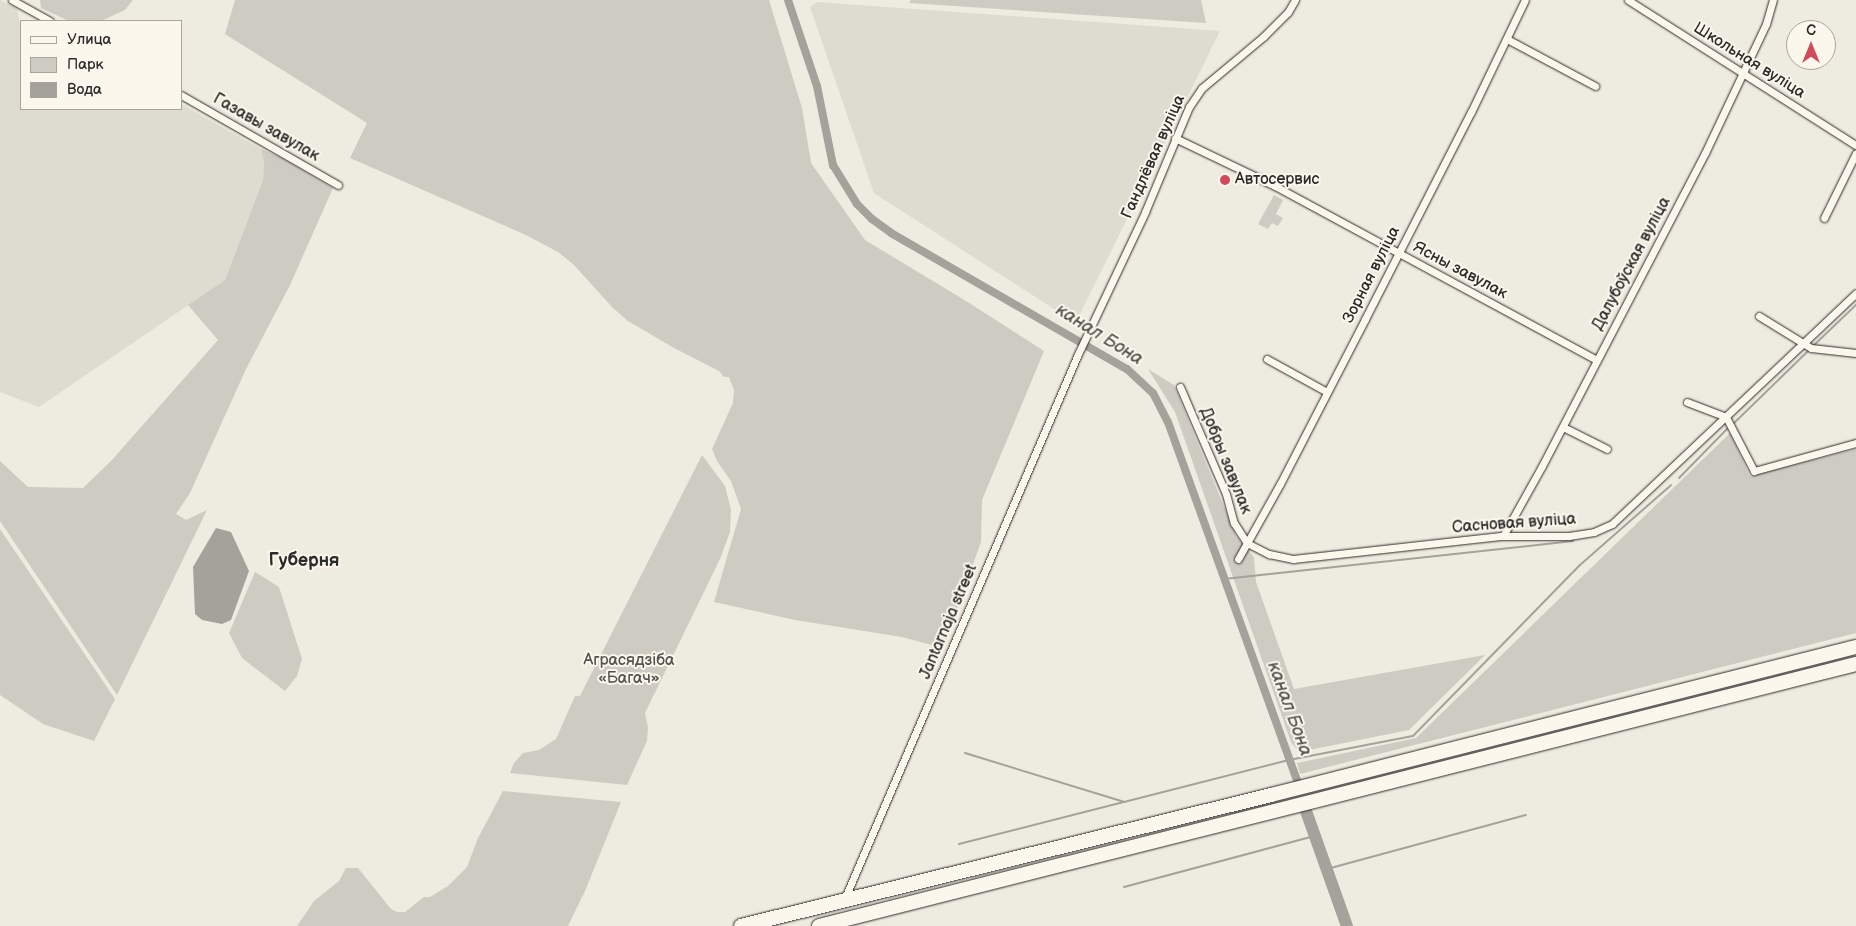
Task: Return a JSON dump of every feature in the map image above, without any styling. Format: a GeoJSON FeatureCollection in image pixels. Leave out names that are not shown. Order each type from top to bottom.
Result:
{"type":"FeatureCollection","features":[{"type":"Feature","properties":{"kind":"highway"},"geometry":{"type":"LineString","coordinates":[[741,926],[1271,795],[1856,647]]}},
{"type":"Feature","properties":{"kind":"highway"},"geometry":{"type":"LineString","coordinates":[[819,926],[1856,664]]}},
{"type":"Feature","properties":{"kind":"street"},"geometry":{"type":"LineString","coordinates":[[12,0],[26,3],[49,20]]}},
{"type":"Feature","properties":{"kind":"street","name":"Гандлёвая вуліца"},"geometry":{"type":"LineString","coordinates":[[1078,354],[1146,212],[1194,98],[1202,88],[1263,37],[1288,12],[1295,0]]}},
{"type":"Feature","properties":{"kind":"street","name":"Зорная вуліца"},"geometry":{"type":"LineString","coordinates":[[1238,559],[1398,254],[1525,0]]}},
{"type":"Feature","properties":{"kind":"street","name":"Школьная вуліца"},"geometry":{"type":"LineString","coordinates":[[1628,0],[1856,145]]}},
{"type":"Feature","properties":{"kind":"street","name":"Далубоўская вуліца"},"geometry":{"type":"LineString","coordinates":[[1502,536],[1563,426],[1705,153],[1766,24],[1773,0]]}},
{"type":"Feature","properties":{"kind":"street"},"geometry":{"type":"LineString","coordinates":[[1507,39],[1595,86]]}},
{"type":"Feature","properties":{"kind":"street","name":"Газавы завулак"},"geometry":{"type":"LineString","coordinates":[[182,96],[338,185]]}},
{"type":"Feature","properties":{"kind":"street","name":"Ясны завулак"},"geometry":{"type":"LineString","coordinates":[[1176,138],[1275,186],[1597,360]]}},
{"type":"Feature","properties":{"kind":"street"},"geometry":{"type":"LineString","coordinates":[[1824,218],[1856,153]]}},
{"type":"Feature","properties":{"kind":"street","name":"Сасновая вуліца"},"geometry":{"type":"LineString","coordinates":[[1247,543],[1269,554],[1293,559],[1502,536],[1569,536],[1594,532],[1612,524],[1856,293]]}},
{"type":"Feature","properties":{"kind":"street"},"geometry":{"type":"LineString","coordinates":[[1759,316],[1811,348],[1856,353]]}},
{"type":"Feature","properties":{"kind":"street","name":"Jantarnaja street"},"geometry":{"type":"LineString","coordinates":[[844,900],[1078,354]]}},
{"type":"Feature","properties":{"kind":"street"},"geometry":{"type":"LineString","coordinates":[[1267,360],[1327,392]]}},
{"type":"Feature","properties":{"kind":"street","name":"Добры завулак"},"geometry":{"type":"LineString","coordinates":[[1180,387],[1226,494],[1234,523],[1247,543]]}},
{"type":"Feature","properties":{"kind":"street"},"geometry":{"type":"LineString","coordinates":[[1687,402],[1726,417],[1754,470],[1856,443]]}},
{"type":"Feature","properties":{"kind":"street"},"geometry":{"type":"LineString","coordinates":[[1563,426],[1607,449]]}},
{"type":"Feature","properties":{"kind":"shaded area"},"geometry":{"type":"Polygon","coordinates":[[[0,0],[17,9],[20,26],[20,110],[182,110],[182,105],[261,149],[264,162],[263,180],[225,280],[39,407],[0,392],[0,0]]]}},
{"type":"Feature","properties":{"kind":"shaded area"},"geometry":{"type":"Polygon","coordinates":[[[817,2],[1220,31],[1079,316],[1068,318],[874,193],[810,7],[817,2]]]}},
{"type":"Feature","properties":{"kind":"green space"},"geometry":{"type":"Polygon","coordinates":[[[40,0],[133,0],[125,10],[103,20],[67,20],[41,8],[40,0]]]}},
{"type":"Feature","properties":{"kind":"green space"},"geometry":{"type":"Polygon","coordinates":[[[235,0],[769,0],[802,108],[811,163],[865,240],[1044,351],[982,500],[981,542],[943,648],[902,637],[795,620],[714,602],[741,509],[731,481],[717,461],[712,449],[733,403],[734,390],[729,377],[724,377],[719,371],[674,348],[628,321],[613,308],[573,264],[558,252],[526,235],[350,158],[367,123],[225,34],[235,0]]]}},
{"type":"Feature","properties":{"kind":"green space"},"geometry":{"type":"Polygon","coordinates":[[[911,0],[1201,0],[1206,23],[909,3],[911,0]]]}},
{"type":"Feature","properties":{"kind":"green space"},"geometry":{"type":"Polygon","coordinates":[[[261,149],[282,158],[333,188],[290,285],[246,369],[190,493],[176,514],[186,520],[207,510],[117,695],[0,521],[0,461],[28,487],[83,488],[111,461],[218,340],[188,305],[225,280],[263,180],[264,162],[261,149]]]}},
{"type":"Feature","properties":{"kind":"green space"},"geometry":{"type":"Polygon","coordinates":[[[1274,195],[1283,200],[1276,214],[1283,218],[1278,226],[1272,223],[1268,229],[1258,224],[1274,195]]]}},
{"type":"Feature","properties":{"kind":"green space"},"geometry":{"type":"Polygon","coordinates":[[[1148,369],[1174,385],[1236,536],[1254,557],[1256,582],[1294,689],[1485,655],[1409,730],[1299,752],[1291,742],[1175,412],[1148,369]]]}},
{"type":"Feature","properties":{"kind":"green space"},"geometry":{"type":"Polygon","coordinates":[[[1730,433],[1750,476],[1856,449],[1856,633],[1300,774],[1297,763],[1416,738],[1730,433]]]}},
{"type":"Feature","properties":{"kind":"green space","name":"Аграсядзіба «Багач»"},"geometry":{"type":"Polygon","coordinates":[[[702,455],[725,486],[731,510],[730,532],[720,559],[645,713],[648,728],[647,741],[627,785],[510,773],[514,763],[523,753],[539,750],[556,739],[575,696],[580,696],[702,455]]]}},
{"type":"Feature","properties":{"kind":"green space"},"geometry":{"type":"Polygon","coordinates":[[[0,529],[115,699],[94,741],[43,724],[0,695],[0,529]]]}},
{"type":"Feature","properties":{"kind":"green space"},"geometry":{"type":"Polygon","coordinates":[[[255,572],[279,587],[302,659],[297,676],[285,691],[242,658],[229,633],[255,572]]]}},
{"type":"Feature","properties":{"kind":"green space"},"geometry":{"type":"Polygon","coordinates":[[[503,791],[621,802],[585,891],[568,926],[297,926],[314,901],[339,881],[346,868],[358,868],[391,909],[397,912],[405,912],[424,897],[430,897],[448,886],[467,867],[478,838],[503,791]]]}},
{"type":"Feature","properties":{"kind":"water"},"geometry":{"type":"Polygon","coordinates":[[[216,528],[231,532],[249,571],[231,620],[222,624],[202,620],[195,614],[193,567],[216,528]]]}},
{"type":"Feature","properties":{"kind":"waterway","name":"канал Бона"},"geometry":{"type":"LineString","coordinates":[[788,0],[817,86],[833,165],[857,204],[872,219],[891,233],[1127,369],[1153,393],[1168,422],[1298,784]]}},
{"type":"Feature","properties":{"kind":"waterway"},"geometry":{"type":"LineString","coordinates":[[1812,347],[1856,305]]}},
{"type":"Feature","properties":{"kind":"waterway"},"geometry":{"type":"LineString","coordinates":[[1732,425],[1809,350]]}},
{"type":"Feature","properties":{"kind":"waterway"},"geometry":{"type":"LineString","coordinates":[[1679,478],[1728,428]]}},
{"type":"Feature","properties":{"kind":"waterway"},"geometry":{"type":"LineString","coordinates":[[965,753],[1124,802],[1289,760],[1413,736],[1580,565],[1671,485]]}},
{"type":"Feature","properties":{"kind":"waterway"},"geometry":{"type":"LineString","coordinates":[[1224,579],[1573,541]]}},
{"type":"Feature","properties":{"kind":"waterway"},"geometry":{"type":"LineString","coordinates":[[959,844],[1124,802]]}},
{"type":"Feature","properties":{"kind":"waterway","name":"канал Бона"},"geometry":{"type":"LineString","coordinates":[[1306,811],[1347,926]]}},
{"type":"Feature","properties":{"kind":"waterway"},"geometry":{"type":"LineString","coordinates":[[1327,869],[1526,815]]}},
{"type":"Feature","properties":{"kind":"waterway"},"geometry":{"type":"LineString","coordinates":[[1124,887],[1314,836]]}},
{"type":"Feature","properties":{"kind":"place","name":"Автосервис"},"geometry":{"type":"Point","coordinates":[1225,180]}},
{"type":"Feature","properties":{"kind":"district","name":"Губерня"},"geometry":{"type":"Point","coordinates":[304,561]}}]}
